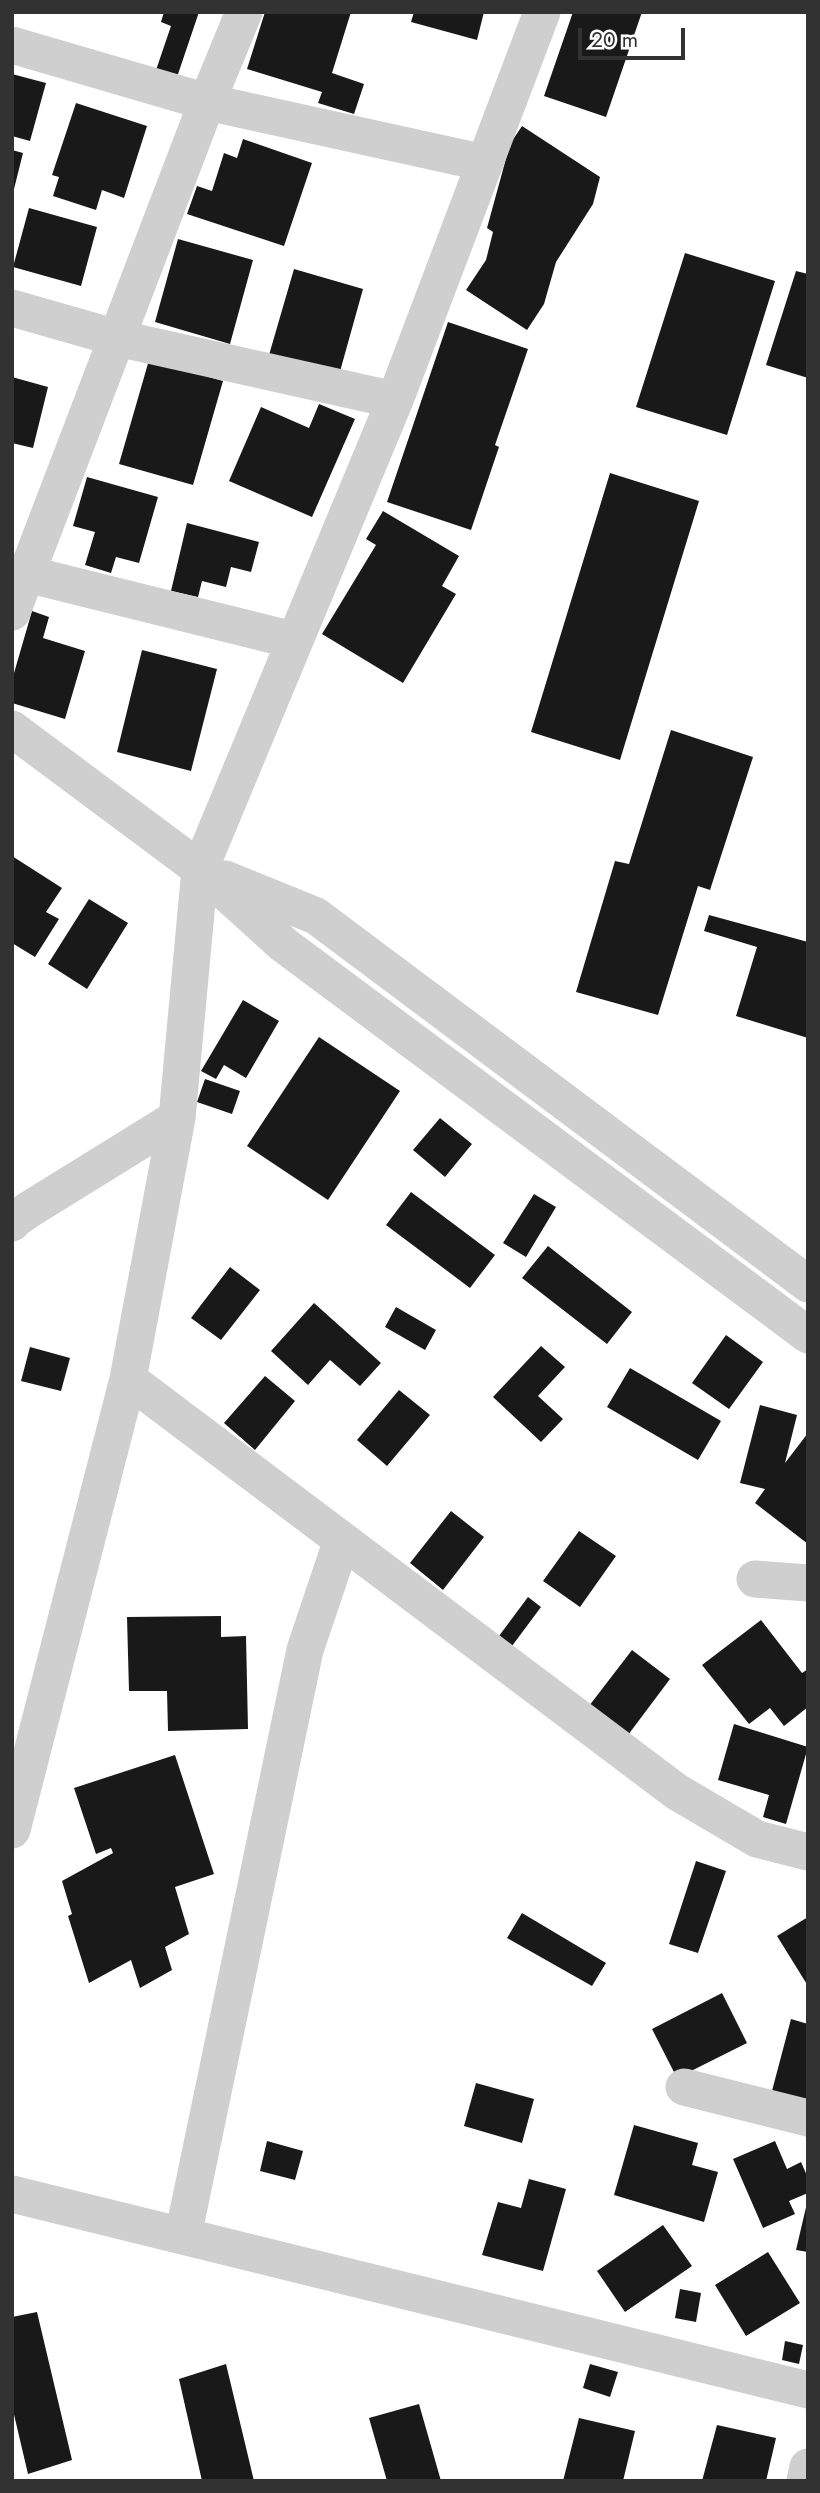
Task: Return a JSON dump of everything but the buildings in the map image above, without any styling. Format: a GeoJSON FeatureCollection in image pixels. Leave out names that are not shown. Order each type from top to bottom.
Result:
{"type":"FeatureCollection","features":[{"type":"Feature","properties":{"kind":"street"},"geometry":{"type":"LineString","coordinates":[[12,612],[244,12]]}},
{"type":"Feature","properties":{"kind":"street"},"geometry":{"type":"LineString","coordinates":[[12,1830],[128,1379],[177,1118],[200,869],[395,400],[542,12]]}},
{"type":"Feature","properties":{"kind":"street"},"geometry":{"type":"LineString","coordinates":[[12,45],[207,102],[485,163]]}},
{"type":"Feature","properties":{"kind":"street"},"geometry":{"type":"LineString","coordinates":[[12,308],[117,338],[395,400]]}},
{"type":"Feature","properties":{"kind":"street"},"geometry":{"type":"LineString","coordinates":[[27,574],[293,640]]}},
{"type":"Feature","properties":{"kind":"street"},"geometry":{"type":"LineString","coordinates":[[12,729],[200,869],[284,945],[808,1335]]}},
{"type":"Feature","properties":{"kind":"street"},"geometry":{"type":"LineString","coordinates":[[200,869],[316,916],[808,1284]]}},
{"type":"Feature","properties":{"kind":"street"},"geometry":{"type":"LineString","coordinates":[[12,1223],[30,1209],[177,1118]]}},
{"type":"Feature","properties":{"kind":"street"},"geometry":{"type":"LineString","coordinates":[[128,1379],[677,1792],[757,1839],[808,1852]]}},
{"type":"Feature","properties":{"kind":"street"},"geometry":{"type":"LineString","coordinates":[[183,2236],[305,1650],[342,1540]]}},
{"type":"Feature","properties":{"kind":"street"},"geometry":{"type":"LineString","coordinates":[[755,1579],[808,1583]]}},
{"type":"Feature","properties":{"kind":"street"},"geometry":{"type":"LineString","coordinates":[[684,2087],[808,2118]]}},
{"type":"Feature","properties":{"kind":"street"},"geometry":{"type":"LineString","coordinates":[[12,2194],[808,2390]]}},
{"type":"Feature","properties":{"kind":"street"},"geometry":{"type":"LineString","coordinates":[[804,2481],[808,2468]]}}]}
